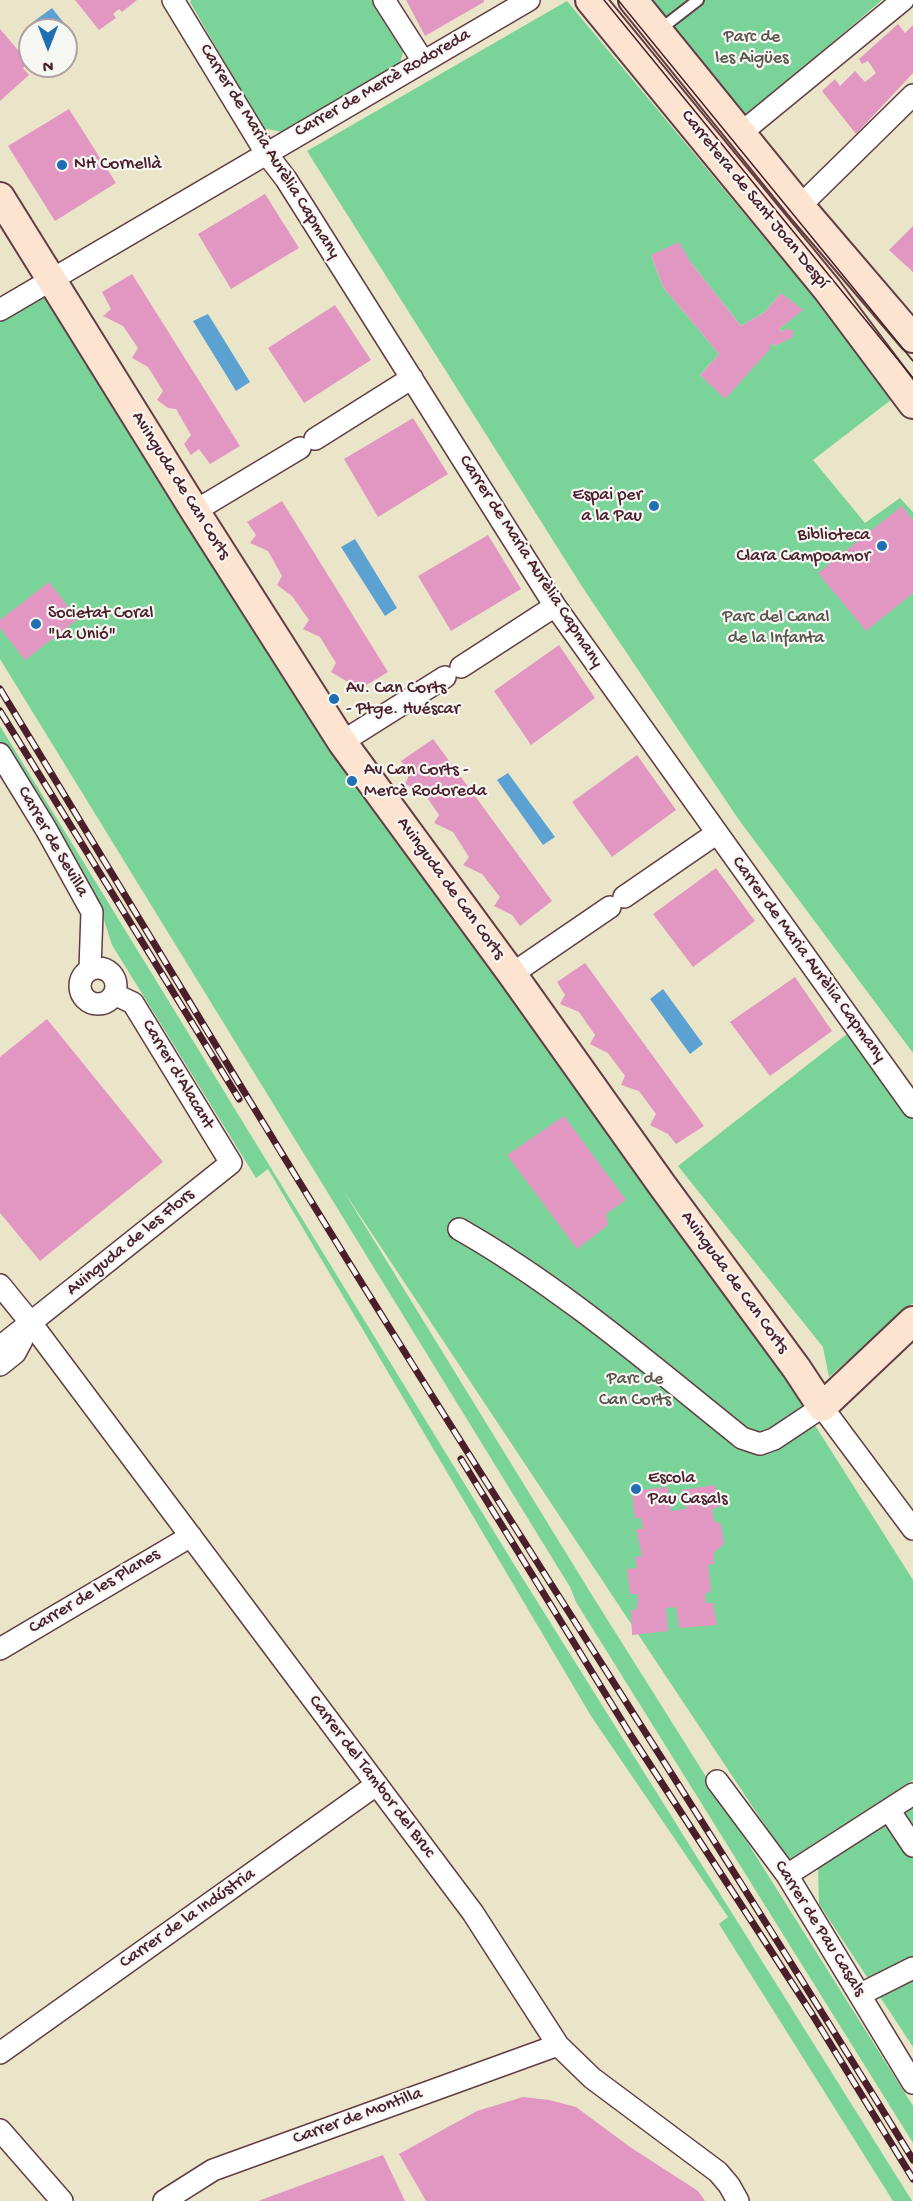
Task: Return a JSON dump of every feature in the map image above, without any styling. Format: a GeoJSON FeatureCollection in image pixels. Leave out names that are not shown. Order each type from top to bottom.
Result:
{"type":"FeatureCollection","features":[{"type":"Feature","properties":{"kind":"street"},"geometry":{"type":"LineString","coordinates":[[384,0],[423,61]]}},
{"type":"Feature","properties":{"kind":"street","name":"Carrer de Mercè Rodoreda"},"geometry":{"type":"LineString","coordinates":[[0,310],[528,0]]}},
{"type":"Feature","properties":{"kind":"street","name":"Carretera de Sant Joan Despí"},"geometry":{"type":"LineString","coordinates":[[590,0],[827,289],[913,404]]}},
{"type":"Feature","properties":{"kind":"street","name":"Carretera de Sant Joan Despí"},"geometry":{"type":"LineString","coordinates":[[633,0],[800,207],[909,323]]}},
{"type":"Feature","properties":{"kind":"street"},"geometry":{"type":"LineString","coordinates":[[741,133],[903,0]]}},
{"type":"Feature","properties":{"kind":"street","name":"Carrer de Maria Aurèlia Capmany"},"geometry":{"type":"LineString","coordinates":[[176,1],[266,153],[286,179],[555,606],[913,1107]]}},
{"type":"Feature","properties":{"kind":"street"},"geometry":{"type":"LineString","coordinates":[[800,207],[913,94]]}},
{"type":"Feature","properties":{"kind":"street","name":"Avinguda de Can Corts"},"geometry":{"type":"LineString","coordinates":[[0,197],[195,512],[342,742],[513,974],[662,1185],[913,1529]]}},
{"type":"Feature","properties":{"kind":"street"},"geometry":{"type":"LineString","coordinates":[[195,512],[412,378]]}},
{"type":"Feature","properties":{"kind":"street"},"geometry":{"type":"LineString","coordinates":[[342,742],[555,606]]}},
{"type":"Feature","properties":{"kind":"street","name":"Carrer de Sevilla"},"geometry":{"type":"LineString","coordinates":[[0,754],[46,829],[92,912],[90,969]]}},
{"type":"Feature","properties":{"kind":"street"},"geometry":{"type":"LineString","coordinates":[[513,974],[717,833]]}},
{"type":"Feature","properties":{"kind":"street"},"geometry":{"type":"LineString","coordinates":[[90,969],[106,969],[116,979],[116,995],[102,1005],[88,1002],[81,994],[80,982],[90,969]]}},
{"type":"Feature","properties":{"kind":"street","name":"Carrer d'Alacant"},"geometry":{"type":"LineString","coordinates":[[116,995],[133,1003],[231,1163]]}},
{"type":"Feature","properties":{"kind":"street","name":"Avinguda de les Flors"},"geometry":{"type":"LineString","coordinates":[[0,1347],[231,1163]]}},
{"type":"Feature","properties":{"kind":"street"},"geometry":{"type":"LineString","coordinates":[[459,1228],[505,1255],[594,1320],[742,1438],[760,1444],[774,1439],[822,1407],[913,1321]]}},
{"type":"Feature","properties":{"kind":"street","name":"Carrer del Tambor del Bruc"},"geometry":{"type":"LineString","coordinates":[[0,1285],[31,1323],[473,1913],[558,2045],[592,2078],[718,2172],[738,2201]]}},
{"type":"Feature","properties":{"kind":"street","name":"Avinguda de les Flors"},"geometry":{"type":"LineString","coordinates":[[0,1365],[15,1353],[31,1323]]}},
{"type":"Feature","properties":{"kind":"street","name":"Carrer de les Planes"},"geometry":{"type":"LineString","coordinates":[[0,1649],[191,1536]]}},
{"type":"Feature","properties":{"kind":"street","name":"Carrer de Pau Casals"},"geometry":{"type":"LineString","coordinates":[[717,1781],[788,1875],[913,2083]]}},
{"type":"Feature","properties":{"kind":"street","name":"Carrer de la Indústria"},"geometry":{"type":"LineString","coordinates":[[0,2053],[376,1785]]}},
{"type":"Feature","properties":{"kind":"street"},"geometry":{"type":"LineString","coordinates":[[788,1875],[913,1794]]}},
{"type":"Feature","properties":{"kind":"street"},"geometry":{"type":"LineString","coordinates":[[889,1810],[913,1846]]}},
{"type":"Feature","properties":{"kind":"street"},"geometry":{"type":"LineString","coordinates":[[867,1991],[913,1968]]}},
{"type":"Feature","properties":{"kind":"street","name":"Carrer de Montilla"},"geometry":{"type":"LineString","coordinates":[[164,2201],[213,2170],[558,2045]]}},
{"type":"Feature","properties":{"kind":"street"},"geometry":{"type":"LineString","coordinates":[[0,2130],[62,2201]]}},
{"type":"Feature","properties":{"kind":"lane"},"geometry":{"type":"LineString","coordinates":[[658,31],[698,0]]}},
{"type":"Feature","properties":{"kind":"green space"},"geometry":{"type":"Polygon","coordinates":[[[191,0],[373,0],[404,49],[400,63],[282,132],[262,128],[190,2],[191,0]]]}},
{"type":"Feature","properties":{"kind":"green space","name":"Parc de les Aigües"},"geometry":{"type":"Polygon","coordinates":[[[650,0],[882,0],[747,116],[650,0]]]}},
{"type":"Feature","properties":{"kind":"green space","name":"Parc del Canal de la Infanta"},"geometry":{"type":"Polygon","coordinates":[[[567,1],[896,396],[813,460],[865,523],[900,498],[913,512],[913,1053],[739,820],[583,588],[307,151],[567,1]],[[651,255],[663,287],[719,354],[700,375],[725,398],[770,343],[775,346],[792,337],[785,329],[782,332],[779,329],[802,310],[781,293],[765,312],[741,326],[691,263],[651,255]]]}},
{"type":"Feature","properties":{"kind":"green space","name":"Parc de Can Corts"},"geometry":{"type":"Polygon","coordinates":[[[51,294],[747,1318],[913,1580],[913,1780],[788,1860],[343,1190],[590,1592],[913,2106],[913,2143],[576,1602],[570,1587],[0,659],[0,321],[51,294]]]}},
{"type":"Feature","properties":{"kind":"green space"},"geometry":{"type":"Polygon","coordinates":[[[0,726],[515,1566],[912,2201],[893,2201],[719,1924],[728,1917],[591,1716],[268,1169],[256,1178],[112,945],[100,907],[0,744],[0,726]]]}},
{"type":"Feature","properties":{"kind":"green space"},"geometry":{"type":"Polygon","coordinates":[[[847,1034],[862,1035],[913,1113],[913,1303],[829,1377],[823,1347],[678,1166],[847,1034]]]}},
{"type":"Feature","properties":{"kind":"green space"},"geometry":{"type":"Polygon","coordinates":[[[913,1801],[913,2047],[819,1904],[818,1867],[913,1801]]]}},
{"type":"Feature","properties":{"kind":"water"},"geometry":{"type":"Polygon","coordinates":[[[52,8],[60,18],[38,18],[52,8]]]}},
{"type":"Feature","properties":{"kind":"water"},"geometry":{"type":"Polygon","coordinates":[[[208,314],[250,382],[236,391],[193,321],[208,314]]]}},
{"type":"Feature","properties":{"kind":"water"},"geometry":{"type":"Polygon","coordinates":[[[355,539],[397,608],[385,616],[341,547],[355,539]]]}},
{"type":"Feature","properties":{"kind":"water"},"geometry":{"type":"Polygon","coordinates":[[[508,773],[555,837],[543,845],[497,780],[508,773]]]}},
{"type":"Feature","properties":{"kind":"water"},"geometry":{"type":"Polygon","coordinates":[[[663,989],[703,1044],[690,1054],[650,999],[663,989]]]}},
{"type":"Feature","properties":{"kind":"building"},"geometry":{"type":"Polygon","coordinates":[[[75,0],[137,0],[122,12],[119,9],[113,14],[116,18],[99,30],[75,0]]]}},
{"type":"Feature","properties":{"kind":"building"},"geometry":{"type":"Polygon","coordinates":[[[406,0],[484,0],[484,2],[425,36],[406,0]]]}},
{"type":"Feature","properties":{"kind":"building"},"geometry":{"type":"Polygon","coordinates":[[[898,24],[905,33],[913,25],[913,73],[856,134],[822,91],[835,79],[840,86],[855,71],[865,82],[876,73],[868,61],[862,64],[859,59],[898,24]]]}},
{"type":"Feature","properties":{"kind":"building"},"geometry":{"type":"Polygon","coordinates":[[[0,29],[18,50],[18,78],[26,78],[0,101],[0,29]]]}},
{"type":"Feature","properties":{"kind":"building","name":"NH Cornellà"},"geometry":{"type":"Polygon","coordinates":[[[69,109],[116,183],[55,221],[8,146],[69,109]]]}},
{"type":"Feature","properties":{"kind":"building"},"geometry":{"type":"Polygon","coordinates":[[[265,194],[299,248],[231,289],[198,234],[265,194]]]}},
{"type":"Feature","properties":{"kind":"building"},"geometry":{"type":"Polygon","coordinates":[[[913,226],[913,272],[889,250],[913,226]]]}},
{"type":"Feature","properties":{"kind":"building"},"geometry":{"type":"Polygon","coordinates":[[[679,242],[691,263],[741,326],[765,312],[781,293],[803,310],[779,329],[782,332],[785,329],[793,330],[793,337],[775,346],[770,343],[770,349],[725,399],[700,375],[719,354],[663,287],[651,255],[679,242]]]}},
{"type":"Feature","properties":{"kind":"building"},"geometry":{"type":"Polygon","coordinates":[[[132,274],[240,446],[210,464],[199,449],[191,455],[184,444],[191,435],[176,409],[168,408],[157,400],[163,391],[148,367],[132,358],[138,348],[123,326],[103,316],[111,309],[102,292],[132,274]]]}},
{"type":"Feature","properties":{"kind":"building"},"geometry":{"type":"Polygon","coordinates":[[[335,305],[371,360],[304,403],[268,348],[335,305]]]}},
{"type":"Feature","properties":{"kind":"building"},"geometry":{"type":"Polygon","coordinates":[[[413,418],[448,474],[378,517],[344,459],[413,418]]]}},
{"type":"Feature","properties":{"kind":"building"},"geometry":{"type":"Polygon","coordinates":[[[282,501],[388,672],[355,692],[348,682],[331,672],[336,663],[320,637],[303,629],[309,620],[292,596],[277,585],[282,576],[268,551],[250,543],[256,535],[247,522],[282,501]]]}},
{"type":"Feature","properties":{"kind":"building","name":"Biblioteca Clara Campoamor"},"geometry":{"type":"Polygon","coordinates":[[[902,506],[913,520],[913,593],[866,631],[818,573],[902,506]]]}},
{"type":"Feature","properties":{"kind":"building"},"geometry":{"type":"Polygon","coordinates":[[[488,535],[521,589],[451,631],[418,576],[488,535]]]}},
{"type":"Feature","properties":{"kind":"building","name":"Societat Coral \"La Unió\""},"geometry":{"type":"Polygon","coordinates":[[[49,582],[78,619],[25,660],[0,628],[0,620],[49,582]]]}},
{"type":"Feature","properties":{"kind":"building"},"geometry":{"type":"Polygon","coordinates":[[[559,645],[595,698],[531,745],[494,691],[559,645]]]}},
{"type":"Feature","properties":{"kind":"building"},"geometry":{"type":"Polygon","coordinates":[[[433,739],[552,901],[520,926],[512,915],[494,906],[500,897],[482,874],[463,865],[469,857],[453,832],[434,823],[439,815],[424,793],[405,784],[410,773],[401,761],[433,739]]]}},
{"type":"Feature","properties":{"kind":"building"},"geometry":{"type":"Polygon","coordinates":[[[637,755],[676,810],[612,857],[572,802],[637,755]]]}},
{"type":"Feature","properties":{"kind":"building"},"geometry":{"type":"Polygon","coordinates":[[[716,868],[755,921],[693,967],[653,914],[716,868]]]}},
{"type":"Feature","properties":{"kind":"building"},"geometry":{"type":"Polygon","coordinates":[[[585,963],[704,1126],[676,1144],[668,1134],[650,1125],[656,1114],[639,1091],[621,1085],[625,1076],[608,1053],[590,1044],[595,1035],[579,1012],[560,1004],[565,995],[557,982],[585,963]]]}},
{"type":"Feature","properties":{"kind":"building"},"geometry":{"type":"Polygon","coordinates":[[[795,977],[832,1031],[770,1076],[730,1022],[795,977]]]}},
{"type":"Feature","properties":{"kind":"building"},"geometry":{"type":"Polygon","coordinates":[[[47,1019],[163,1162],[40,1261],[0,1213],[0,1057],[47,1019]]]}},
{"type":"Feature","properties":{"kind":"building"},"geometry":{"type":"Polygon","coordinates":[[[564,1116],[626,1200],[606,1214],[608,1225],[577,1249],[507,1155],[564,1116]]]}},
{"type":"Feature","properties":{"kind":"building"},"geometry":{"type":"Polygon","coordinates":[[[715,1485],[719,1507],[712,1509],[714,1521],[721,1524],[724,1544],[714,1552],[714,1564],[708,1565],[711,1591],[705,1594],[706,1603],[713,1603],[717,1625],[679,1628],[676,1607],[666,1608],[668,1631],[632,1635],[631,1610],[637,1609],[638,1594],[630,1594],[627,1569],[637,1568],[635,1557],[642,1556],[636,1529],[643,1529],[641,1518],[635,1518],[632,1491],[668,1487],[671,1511],[686,1509],[682,1490],[715,1485]]]}},
{"type":"Feature","properties":{"kind":"building"},"geometry":{"type":"Polygon","coordinates":[[[523,2097],[549,2100],[576,2107],[630,2147],[698,2191],[705,2201],[426,2201],[399,2154],[477,2111],[523,2097]]]}},
{"type":"Feature","properties":{"kind":"building"},"geometry":{"type":"Polygon","coordinates":[[[383,2155],[405,2201],[258,2201],[383,2155]]]}},
{"type":"Feature","properties":{"kind":"tram line"},"geometry":{"type":"LineString","coordinates":[[604,0],[913,378]]}},
{"type":"Feature","properties":{"kind":"tram line"},"geometry":{"type":"LineString","coordinates":[[618,0],[913,361]]}},
{"type":"Feature","properties":{"kind":"railway"},"geometry":{"type":"LineString","coordinates":[[0,689],[344,1255],[785,1953],[913,2160]]}},
{"type":"Feature","properties":{"kind":"railway"},"geometry":{"type":"LineString","coordinates":[[0,711],[239,1099]]}},
{"type":"Feature","properties":{"kind":"railway"},"geometry":{"type":"LineString","coordinates":[[461,1459],[630,1734],[812,2014],[913,2179]]}},
{"type":"Feature","properties":{"kind":"place","name":"NH Cornellà"},"geometry":{"type":"Point","coordinates":[62,165]}},
{"type":"Feature","properties":{"kind":"place","name":"Espai per a la Pau"},"geometry":{"type":"Point","coordinates":[654,506]}},
{"type":"Feature","properties":{"kind":"place","name":"Biblioteca Clara Campoamor"},"geometry":{"type":"Point","coordinates":[882,546]}},
{"type":"Feature","properties":{"kind":"place","name":"Societat Coral \"La Unió\""},"geometry":{"type":"Point","coordinates":[36,624]}},
{"type":"Feature","properties":{"kind":"place","name":"Av. Can Corts - Ptge. Huéscar"},"geometry":{"type":"Point","coordinates":[334,699]}},
{"type":"Feature","properties":{"kind":"place","name":"Av Can Corts - Mercè Rodoreda"},"geometry":{"type":"Point","coordinates":[352,781]}},
{"type":"Feature","properties":{"kind":"place","name":"Escola Pau Casals"},"geometry":{"type":"Point","coordinates":[636,1489]}}]}
